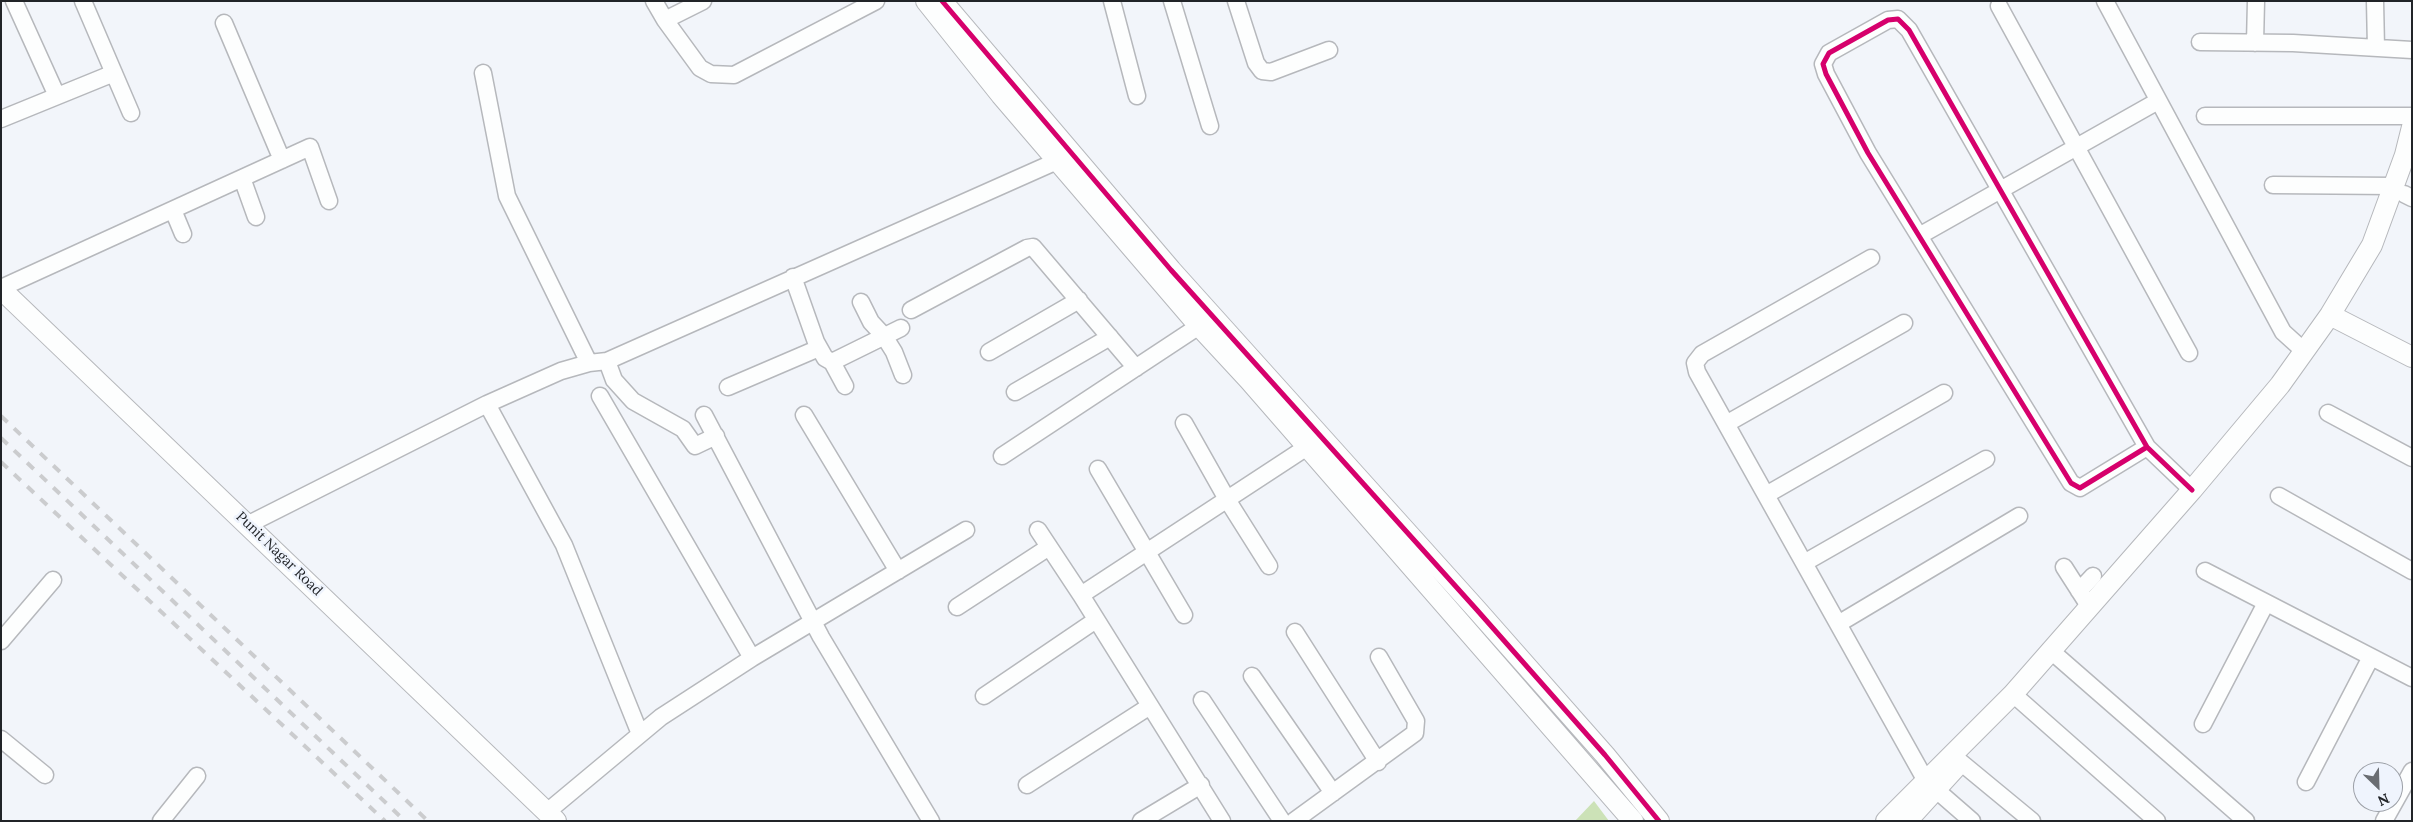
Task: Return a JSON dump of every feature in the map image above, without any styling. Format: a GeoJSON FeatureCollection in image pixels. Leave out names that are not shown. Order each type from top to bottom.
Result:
{"type":"FeatureCollection","features":[{"type":"Feature","properties":{"kind":"street"},"geometry":{"type":"LineString","coordinates":[[14,1],[57,96]]}},
{"type":"Feature","properties":{"kind":"street"},"geometry":{"type":"LineString","coordinates":[[83,1],[131,113]]}},
{"type":"Feature","properties":{"kind":"street"},"geometry":{"type":"LineString","coordinates":[[654,1],[665,20],[700,68],[711,74],[734,75],[876,1]]}},
{"type":"Feature","properties":{"kind":"street"},"geometry":{"type":"LineString","coordinates":[[665,20],[703,1]]}},
{"type":"Feature","properties":{"kind":"street"},"geometry":{"type":"LineString","coordinates":[[926,1],[1063,156],[1470,602],[1605,755],[1660,821]]}},
{"type":"Feature","properties":{"kind":"street"},"geometry":{"type":"LineString","coordinates":[[942,1],[1199,326],[1249,380],[1530,700],[1633,821]]}},
{"type":"Feature","properties":{"kind":"street"},"geometry":{"type":"LineString","coordinates":[[1112,1],[1137,96]]}},
{"type":"Feature","properties":{"kind":"street"},"geometry":{"type":"LineString","coordinates":[[1172,1],[1210,126]]}},
{"type":"Feature","properties":{"kind":"street"},"geometry":{"type":"LineString","coordinates":[[1236,1],[1256,63],[1262,71],[1271,72],[1329,50]]}},
{"type":"Feature","properties":{"kind":"street"},"geometry":{"type":"LineString","coordinates":[[2105,1],[2283,332],[2304,351]]}},
{"type":"Feature","properties":{"kind":"street"},"geometry":{"type":"LineString","coordinates":[[2255,43],[2256,1]]}},
{"type":"Feature","properties":{"kind":"street"},"geometry":{"type":"LineString","coordinates":[[2376,1],[2376,48]]}},
{"type":"Feature","properties":{"kind":"street"},"geometry":{"type":"LineString","coordinates":[[1999,6],[2189,354]]}},
{"type":"Feature","properties":{"kind":"street"},"geometry":{"type":"LineString","coordinates":[[2147,447],[2080,488],[2071,483],[1868,153],[1826,74],[1823,64],[1829,53],[1888,20],[1898,19],[1909,30],[2147,447],[2192,490]]}},
{"type":"Feature","properties":{"kind":"street"},"geometry":{"type":"LineString","coordinates":[[224,23],[282,160]]}},
{"type":"Feature","properties":{"kind":"street"},"geometry":{"type":"LineString","coordinates":[[2200,42],[2412,50]]}},
{"type":"Feature","properties":{"kind":"street"},"geometry":{"type":"LineString","coordinates":[[1,119],[114,73]]}},
{"type":"Feature","properties":{"kind":"street"},"geometry":{"type":"LineString","coordinates":[[483,73],[507,196],[589,363]]}},
{"type":"Feature","properties":{"kind":"street"},"geometry":{"type":"LineString","coordinates":[[1919,236],[2158,101]]}},
{"type":"Feature","properties":{"kind":"street"},"geometry":{"type":"LineString","coordinates":[[2205,116],[2412,116]]}},
{"type":"Feature","properties":{"kind":"street"},"geometry":{"type":"LineString","coordinates":[[2403,193],[2405,155],[2412,127]]}},
{"type":"Feature","properties":{"kind":"street"},"geometry":{"type":"LineString","coordinates":[[1,288],[310,148],[329,201]]}},
{"type":"Feature","properties":{"kind":"street"},"geometry":{"type":"LineString","coordinates":[[249,524],[487,404],[561,371],[589,363],[607,361],[1063,156]]}},
{"type":"Feature","properties":{"kind":"street"},"geometry":{"type":"LineString","coordinates":[[2084,599],[2159,535],[2192,490],[2290,390],[2335,318],[2372,245],[2403,193],[2412,171]]}},
{"type":"Feature","properties":{"kind":"street"},"geometry":{"type":"LineString","coordinates":[[242,178],[256,217]]}},
{"type":"Feature","properties":{"kind":"street"},"geometry":{"type":"LineString","coordinates":[[2273,185],[2403,193]]}},
{"type":"Feature","properties":{"kind":"street"},"geometry":{"type":"LineString","coordinates":[[173,210],[182,234]]}},
{"type":"Feature","properties":{"kind":"street"},"geometry":{"type":"LineString","coordinates":[[911,310],[1027,248],[1033,247],[1136,368]]}},
{"type":"Feature","properties":{"kind":"street"},"geometry":{"type":"LineString","coordinates":[[1871,258],[1702,354],[1695,362],[1697,372],[1931,786],[1972,821]]}},
{"type":"Feature","properties":{"kind":"street"},"geometry":{"type":"LineString","coordinates":[[793,277],[819,348],[825,358],[832,362],[845,386]]}},
{"type":"Feature","properties":{"kind":"street","name":"Punit Nagar Road"},"geometry":{"type":"LineString","coordinates":[[1,288],[249,524],[551,816]]}},
{"type":"Feature","properties":{"kind":"street"},"geometry":{"type":"LineString","coordinates":[[989,352],[1079,300]]}},
{"type":"Feature","properties":{"kind":"street"},"geometry":{"type":"LineString","coordinates":[[861,302],[871,322],[884,336],[894,352],[903,375]]}},
{"type":"Feature","properties":{"kind":"street"},"geometry":{"type":"LineString","coordinates":[[1907,821],[1931,786],[2017,698],[2159,535],[2220,463],[2304,351],[2335,318]]}},
{"type":"Feature","properties":{"kind":"street"},"geometry":{"type":"LineString","coordinates":[[2335,318],[2412,357]]}},
{"type":"Feature","properties":{"kind":"street"},"geometry":{"type":"LineString","coordinates":[[1726,424],[1904,323]]}},
{"type":"Feature","properties":{"kind":"street"},"geometry":{"type":"LineString","coordinates":[[1002,456],[1199,326]]}},
{"type":"Feature","properties":{"kind":"street"},"geometry":{"type":"LineString","coordinates":[[832,362],[901,328]]}},
{"type":"Feature","properties":{"kind":"street"},"geometry":{"type":"LineString","coordinates":[[1015,392],[1110,337]]}},
{"type":"Feature","properties":{"kind":"street"},"geometry":{"type":"LineString","coordinates":[[728,387],[819,348]]}},
{"type":"Feature","properties":{"kind":"street"},"geometry":{"type":"LineString","coordinates":[[607,361],[614,380],[633,401],[683,429],[694,446],[716,436]]}},
{"type":"Feature","properties":{"kind":"street"},"geometry":{"type":"LineString","coordinates":[[1766,495],[1944,393]]}},
{"type":"Feature","properties":{"kind":"street"},"geometry":{"type":"LineString","coordinates":[[609,410],[626,394]]}},
{"type":"Feature","properties":{"kind":"street"},"geometry":{"type":"LineString","coordinates":[[600,396],[752,658]]}},
{"type":"Feature","properties":{"kind":"street"},"geometry":{"type":"LineString","coordinates":[[487,404],[564,545],[640,734]]}},
{"type":"Feature","properties":{"kind":"street"},"geometry":{"type":"LineString","coordinates":[[2328,413],[2412,458]]}},
{"type":"Feature","properties":{"kind":"street"},"geometry":{"type":"LineString","coordinates":[[704,415],[821,637],[931,821]]}},
{"type":"Feature","properties":{"kind":"street"},"geometry":{"type":"LineString","coordinates":[[804,415],[898,571]]}},
{"type":"Feature","properties":{"kind":"street"},"geometry":{"type":"LineString","coordinates":[[1184,423],[1228,501],[1269,566]]}},
{"type":"Feature","properties":{"kind":"street"},"geometry":{"type":"LineString","coordinates":[[1081,595],[1307,448]]}},
{"type":"Feature","properties":{"kind":"street"},"geometry":{"type":"LineString","coordinates":[[1804,562],[1986,459]]}},
{"type":"Feature","properties":{"kind":"street"},"geometry":{"type":"LineString","coordinates":[[1098,469],[1184,615]]}},
{"type":"Feature","properties":{"kind":"street"},"geometry":{"type":"LineString","coordinates":[[2279,496],[2412,571]]}},
{"type":"Feature","properties":{"kind":"street"},"geometry":{"type":"LineString","coordinates":[[1838,624],[2019,516]]}},
{"type":"Feature","properties":{"kind":"street"},"geometry":{"type":"LineString","coordinates":[[551,816],[661,717],[752,658],[966,530]]}},
{"type":"Feature","properties":{"kind":"street"},"geometry":{"type":"LineString","coordinates":[[1038,530],[1081,595],[1222,821]]}},
{"type":"Feature","properties":{"kind":"street"},"geometry":{"type":"LineString","coordinates":[[957,607],[1049,547]]}},
{"type":"Feature","properties":{"kind":"street"},"geometry":{"type":"LineString","coordinates":[[2064,567],[2084,599]]}},
{"type":"Feature","properties":{"kind":"street"},"geometry":{"type":"LineString","coordinates":[[2205,571],[2412,678]]}},
{"type":"Feature","properties":{"kind":"street"},"geometry":{"type":"LineString","coordinates":[[2055,654],[2084,599],[2093,576]]}},
{"type":"Feature","properties":{"kind":"street"},"geometry":{"type":"LineString","coordinates":[[1,641],[53,580]]}},
{"type":"Feature","properties":{"kind":"street"},"geometry":{"type":"LineString","coordinates":[[2202,724],[2266,603]]}},
{"type":"Feature","properties":{"kind":"street"},"geometry":{"type":"LineString","coordinates":[[984,696],[1096,620]]}},
{"type":"Feature","properties":{"kind":"street"},"geometry":{"type":"LineString","coordinates":[[1294,632],[1378,762]]}},
{"type":"Feature","properties":{"kind":"street"},"geometry":{"type":"LineString","coordinates":[[2055,654],[2246,821]]}},
{"type":"Feature","properties":{"kind":"street"},"geometry":{"type":"LineString","coordinates":[[1294,821],[1378,762],[1415,733],[1416,721],[1379,656]]}},
{"type":"Feature","properties":{"kind":"street"},"geometry":{"type":"LineString","coordinates":[[2306,782],[2372,657]]}},
{"type":"Feature","properties":{"kind":"street"},"geometry":{"type":"LineString","coordinates":[[1252,676],[1333,793]]}},
{"type":"Feature","properties":{"kind":"street"},"geometry":{"type":"LineString","coordinates":[[2017,698],[2157,821]]}},
{"type":"Feature","properties":{"kind":"street"},"geometry":{"type":"LineString","coordinates":[[1202,700],[1282,821]]}},
{"type":"Feature","properties":{"kind":"street"},"geometry":{"type":"LineString","coordinates":[[1027,785],[1150,706]]}},
{"type":"Feature","properties":{"kind":"street"},"geometry":{"type":"LineString","coordinates":[[1,739],[45,775]]}},
{"type":"Feature","properties":{"kind":"street"},"geometry":{"type":"LineString","coordinates":[[1957,758],[2032,821]]}},
{"type":"Feature","properties":{"kind":"street"},"geometry":{"type":"LineString","coordinates":[[2384,821],[2412,771]]}},
{"type":"Feature","properties":{"kind":"street"},"geometry":{"type":"LineString","coordinates":[[161,821],[197,776]]}},
{"type":"Feature","properties":{"kind":"street"},"geometry":{"type":"LineString","coordinates":[[1141,821],[1201,785]]}},
{"type":"Feature","properties":{"kind":"street"},"geometry":{"type":"LineString","coordinates":[[1886,821],[1931,786]]}},
{"type":"Feature","properties":{"kind":"green space"},"geometry":{"type":"Polygon","coordinates":[[[1594,801],[1609,821],[1575,821],[1594,801]]]}},
{"type":"Feature","properties":{"kind":"railway"},"geometry":{"type":"LineString","coordinates":[[1,416],[428,821]]}},
{"type":"Feature","properties":{"kind":"railway"},"geometry":{"type":"LineString","coordinates":[[1,438],[405,821]]}},
{"type":"Feature","properties":{"kind":"railway"},"geometry":{"type":"LineString","coordinates":[[1,462],[385,821]]}},
{"type":"Feature","properties":{"kind":"cycle path"},"geometry":{"type":"LineString","coordinates":[[942,1],[1171,270],[1477,610],[1605,755],[1659,821]]}},
{"type":"Feature","properties":{"kind":"cycle path"},"geometry":{"type":"LineString","coordinates":[[2147,447],[2080,488],[2071,483],[1868,153],[1826,74],[1823,64],[1829,53],[1888,20],[1898,19],[1909,30],[2147,447],[2192,490]]}}]}
